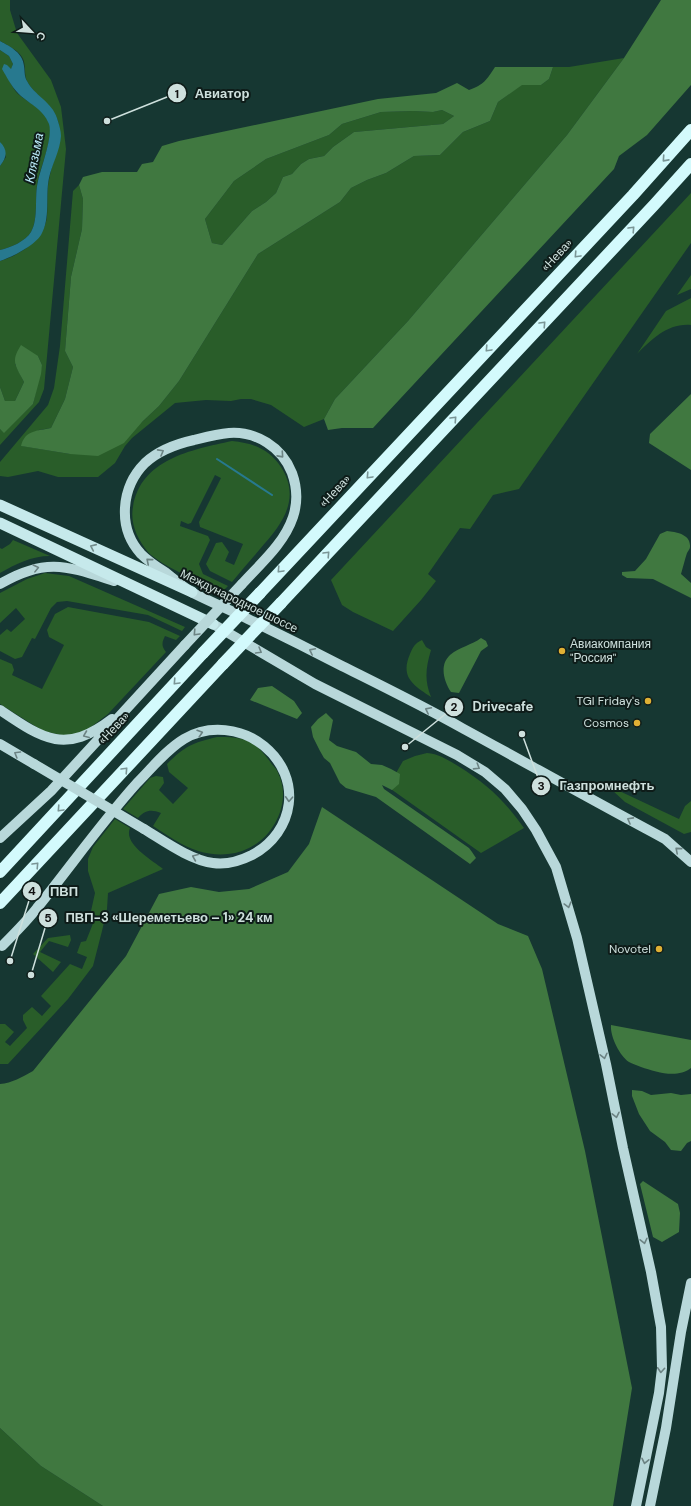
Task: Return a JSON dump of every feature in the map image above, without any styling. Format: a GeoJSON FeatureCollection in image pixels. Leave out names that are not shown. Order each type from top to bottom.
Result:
{"type":"FeatureCollection","features":[{"type":"Feature","properties":{"kind":"highway","name":"«Нева»"},"geometry":{"type":"LineString","coordinates":[[0,872],[202,653],[634,195],[691,130]]}},
{"type":"Feature","properties":{"kind":"highway"},"geometry":{"type":"LineString","coordinates":[[0,903],[691,164]]}},
{"type":"Feature","properties":{"kind":"highway","name":"Международное шоссе"},"geometry":{"type":"LineString","coordinates":[[0,505],[192,592]]}},
{"type":"Feature","properties":{"kind":"highway"},"geometry":{"type":"LineString","coordinates":[[0,523],[213,624]]}},
{"type":"Feature","properties":{"kind":"main road"},"geometry":{"type":"LineString","coordinates":[[0,838],[51,791],[282,540],[289,528],[296,506],[297,496],[294,481],[290,468],[284,457],[272,446],[260,439],[245,434],[230,433],[217,434],[178,444],[158,453],[145,464],[136,475],[125,501],[124,514],[126,528],[132,542],[140,553],[151,563],[192,592]]}},
{"type":"Feature","properties":{"kind":"main road"},"geometry":{"type":"LineString","coordinates":[[0,584],[32,569],[53,566],[77,569],[140,590]]}},
{"type":"Feature","properties":{"kind":"main road","name":"Международное шоссе"},"geometry":{"type":"LineString","coordinates":[[192,592],[285,637],[463,728],[664,839],[691,862]]}},
{"type":"Feature","properties":{"kind":"main road"},"geometry":{"type":"LineString","coordinates":[[213,624],[315,684],[457,755],[485,772],[505,789],[517,802],[536,830],[551,857],[562,885],[577,938],[606,1064],[622,1148],[659,1313],[662,1348],[659,1393],[637,1501]]}},
{"type":"Feature","properties":{"kind":"main road"},"geometry":{"type":"LineString","coordinates":[[0,710],[29,730],[42,736],[56,740],[70,740],[93,732],[129,706]]}},
{"type":"Feature","properties":{"kind":"main road"},"geometry":{"type":"LineString","coordinates":[[0,744],[34,764],[144,829],[178,849],[213,863],[240,861],[264,848],[276,836],[283,822],[289,804],[289,787],[280,764],[269,750],[258,740],[232,730],[202,732],[184,739],[167,753],[118,804],[36,909],[2,946]]}},
{"type":"Feature","properties":{"kind":"main road"},"geometry":{"type":"LineString","coordinates":[[650,1506],[666,1428],[681,1332],[691,1283]]}},
{"type":"Feature","properties":{"kind":"green space"},"geometry":{"type":"Polygon","coordinates":[[[0,0],[10,0],[10,10],[17,33],[51,80],[61,107],[66,149],[44,389],[39,402],[0,445],[0,429],[4,432],[33,404],[42,365],[38,356],[15,364],[24,382],[15,401],[5,401],[0,387],[0,261],[23,251],[36,239],[45,225],[47,217],[49,180],[59,142],[59,128],[58,121],[53,111],[28,83],[24,63],[20,54],[0,41],[0,0]]]}},
{"type":"Feature","properties":{"kind":"green space"},"geometry":{"type":"Polygon","coordinates":[[[661,0],[691,0],[691,85],[647,135],[619,156],[614,169],[373,428],[342,428],[328,430],[324,419],[335,399],[408,321],[567,135],[624,58],[661,0]]]}},
{"type":"Feature","properties":{"kind":"green space"},"geometry":{"type":"Polygon","coordinates":[[[0,50],[9,56],[13,64],[11,70],[5,74],[18,94],[36,107],[46,118],[49,123],[50,135],[37,186],[36,214],[31,232],[22,241],[13,246],[0,250],[0,166],[6,157],[0,142],[0,50]]]}},
{"type":"Feature","properties":{"kind":"green space"},"geometry":{"type":"Polygon","coordinates":[[[624,58],[567,135],[408,321],[335,399],[324,419],[304,427],[271,405],[251,399],[231,401],[206,400],[175,403],[132,438],[125,446],[115,463],[98,477],[58,477],[38,471],[8,477],[0,476],[0,462],[48,405],[54,388],[60,346],[73,191],[79,185],[83,199],[82,229],[71,277],[65,351],[73,367],[65,399],[51,428],[39,430],[22,446],[70,454],[142,422],[159,406],[179,381],[258,254],[340,202],[351,188],[386,173],[414,156],[440,155],[463,132],[490,121],[498,102],[521,85],[541,85],[549,79],[553,67],[569,67],[624,58]]]}},
{"type":"Feature","properties":{"kind":"green space"},"geometry":{"type":"Polygon","coordinates":[[[495,67],[553,67],[549,79],[541,85],[522,85],[498,102],[490,121],[463,132],[440,155],[414,156],[386,173],[351,188],[340,202],[258,254],[179,381],[159,406],[142,422],[124,443],[98,456],[70,454],[21,446],[25,437],[32,432],[51,428],[65,399],[73,367],[65,351],[71,277],[82,229],[83,199],[79,185],[83,177],[102,172],[137,172],[142,164],[153,162],[162,146],[179,141],[378,99],[436,93],[457,83],[469,90],[482,84],[495,67]],[[442,110],[433,112],[381,112],[342,124],[329,135],[266,159],[234,181],[205,219],[212,243],[222,245],[252,211],[276,193],[283,177],[292,174],[301,164],[309,159],[324,156],[333,147],[354,132],[443,124],[454,116],[442,110]]]}},
{"type":"Feature","properties":{"kind":"green space"},"geometry":{"type":"Polygon","coordinates":[[[442,110],[454,116],[443,124],[354,132],[333,147],[324,156],[309,159],[301,164],[292,174],[283,177],[276,193],[252,211],[222,245],[212,243],[205,219],[234,181],[266,159],[329,135],[342,124],[381,112],[433,112],[442,110]]]}},
{"type":"Feature","properties":{"kind":"green space"},"geometry":{"type":"Polygon","coordinates":[[[691,193],[691,243],[519,489],[493,495],[470,529],[460,528],[428,574],[436,581],[393,631],[353,612],[342,605],[331,580],[691,193]]]}},
{"type":"Feature","properties":{"kind":"green space"},"geometry":{"type":"Polygon","coordinates":[[[691,275],[691,289],[677,295],[691,275]]]}},
{"type":"Feature","properties":{"kind":"green space"},"geometry":{"type":"Polygon","coordinates":[[[691,298],[691,325],[683,325],[668,329],[661,333],[637,354],[666,311],[691,298]]]}},
{"type":"Feature","properties":{"kind":"green space"},"geometry":{"type":"Polygon","coordinates":[[[21,345],[38,356],[42,365],[41,374],[33,404],[4,433],[0,429],[0,387],[5,401],[15,401],[24,382],[15,364],[16,356],[21,345]]]}},
{"type":"Feature","properties":{"kind":"green space"},"geometry":{"type":"Polygon","coordinates":[[[691,394],[691,470],[649,443],[650,434],[691,394]]]}},
{"type":"Feature","properties":{"kind":"green space"},"geometry":{"type":"Polygon","coordinates":[[[232,441],[254,445],[266,451],[281,467],[287,479],[290,490],[286,511],[275,531],[232,582],[210,571],[206,564],[216,543],[222,542],[229,552],[225,561],[234,565],[243,544],[200,527],[199,522],[221,478],[215,475],[191,523],[188,524],[181,521],[180,526],[208,536],[210,540],[199,564],[203,574],[228,586],[222,592],[162,563],[148,552],[135,531],[132,513],[138,491],[146,478],[157,467],[170,459],[185,453],[232,441]]]}},
{"type":"Feature","properties":{"kind":"green space"},"geometry":{"type":"Polygon","coordinates":[[[667,531],[686,536],[690,543],[690,548],[681,574],[691,583],[691,598],[653,579],[627,578],[622,575],[622,572],[635,571],[646,559],[660,534],[667,531]]]}},
{"type":"Feature","properties":{"kind":"green space"},"geometry":{"type":"Polygon","coordinates":[[[13,540],[50,556],[30,559],[0,573],[0,548],[2,549],[13,540]]]}},
{"type":"Feature","properties":{"kind":"green space"},"geometry":{"type":"Polygon","coordinates":[[[45,573],[69,576],[185,627],[182,631],[148,615],[67,601],[57,602],[51,608],[35,639],[32,638],[22,657],[15,659],[0,651],[0,635],[7,629],[11,632],[25,619],[16,608],[0,623],[0,593],[27,579],[45,573]]]}},
{"type":"Feature","properties":{"kind":"green space"},"geometry":{"type":"Polygon","coordinates":[[[68,607],[149,622],[180,636],[176,640],[165,636],[162,644],[166,652],[108,714],[87,730],[73,735],[61,735],[43,731],[0,704],[0,659],[12,664],[14,670],[12,675],[42,689],[64,645],[49,637],[47,630],[55,614],[68,607]]]}},
{"type":"Feature","properties":{"kind":"green space"},"geometry":{"type":"Polygon","coordinates":[[[481,638],[486,641],[488,646],[481,651],[459,693],[451,692],[446,683],[444,674],[447,659],[454,652],[481,638]]]}},
{"type":"Feature","properties":{"kind":"green space"},"geometry":{"type":"Polygon","coordinates":[[[422,640],[426,647],[431,650],[426,674],[427,685],[431,697],[410,680],[407,669],[407,662],[412,649],[422,640]]]}},
{"type":"Feature","properties":{"kind":"green space"},"geometry":{"type":"Polygon","coordinates":[[[272,686],[294,701],[302,713],[297,719],[250,700],[258,688],[272,686]]]}},
{"type":"Feature","properties":{"kind":"green space"},"geometry":{"type":"Polygon","coordinates":[[[326,713],[333,720],[329,740],[337,746],[356,752],[371,764],[382,765],[400,774],[399,784],[392,790],[382,785],[384,789],[469,848],[476,858],[470,864],[376,797],[346,788],[340,783],[330,763],[324,758],[320,751],[313,737],[311,727],[326,713]]]}},
{"type":"Feature","properties":{"kind":"green space"},"geometry":{"type":"Polygon","coordinates":[[[217,737],[239,738],[252,743],[262,752],[276,769],[282,783],[282,805],[278,816],[273,826],[258,842],[237,853],[204,853],[180,843],[153,826],[161,813],[148,811],[143,813],[138,818],[123,809],[150,778],[156,776],[163,777],[164,783],[159,790],[173,804],[188,788],[169,772],[167,764],[189,746],[217,737]]]}},
{"type":"Feature","properties":{"kind":"green space"},"geometry":{"type":"Polygon","coordinates":[[[427,753],[447,760],[478,779],[502,801],[524,828],[481,853],[388,787],[403,761],[427,753]]]}},
{"type":"Feature","properties":{"kind":"green space"},"geometry":{"type":"Polygon","coordinates":[[[613,788],[679,819],[685,806],[691,801],[691,832],[684,834],[625,802],[612,790],[613,788]]]}},
{"type":"Feature","properties":{"kind":"green space"},"geometry":{"type":"Polygon","coordinates":[[[322,807],[498,924],[528,936],[542,969],[585,1151],[632,1388],[613,1506],[103,1506],[41,1466],[0,1428],[0,1084],[13,1081],[33,1071],[126,956],[159,894],[191,887],[219,892],[249,889],[288,872],[309,844],[322,807]]]}},
{"type":"Feature","properties":{"kind":"green space"},"geometry":{"type":"Polygon","coordinates":[[[115,819],[130,828],[129,834],[134,846],[163,869],[108,893],[107,909],[93,966],[68,999],[8,1064],[0,1064],[0,1024],[5,1024],[14,1032],[5,1042],[10,1046],[27,1028],[23,1020],[23,1015],[32,1007],[42,1016],[51,1006],[41,996],[70,964],[82,969],[87,957],[77,953],[81,942],[86,941],[96,916],[91,911],[95,893],[88,871],[88,859],[93,847],[115,819]]]}},
{"type":"Feature","properties":{"kind":"green space"},"geometry":{"type":"Polygon","coordinates":[[[70,935],[71,940],[68,947],[49,941],[40,952],[61,962],[53,972],[33,954],[48,938],[70,935]]]}},
{"type":"Feature","properties":{"kind":"green space"},"geometry":{"type":"Polygon","coordinates":[[[611,1025],[691,1040],[691,1068],[679,1073],[666,1074],[630,1063],[625,1059],[616,1045],[612,1034],[611,1025]]]}},
{"type":"Feature","properties":{"kind":"green space"},"geometry":{"type":"Polygon","coordinates":[[[632,1090],[642,1091],[651,1095],[671,1093],[681,1095],[691,1094],[691,1141],[687,1143],[681,1151],[671,1150],[665,1142],[650,1131],[639,1114],[632,1096],[632,1090]]]}},
{"type":"Feature","properties":{"kind":"green space"},"geometry":{"type":"Polygon","coordinates":[[[643,1181],[678,1204],[680,1213],[679,1232],[662,1242],[653,1237],[640,1184],[643,1181]]]}},
{"type":"Feature","properties":{"kind":"green space"},"geometry":{"type":"Polygon","coordinates":[[[0,1428],[41,1466],[103,1506],[0,1506],[0,1428]]]}},
{"type":"Feature","properties":{"kind":"water"},"geometry":{"type":"Polygon","coordinates":[[[0,41],[16,51],[21,57],[26,79],[30,86],[55,112],[61,136],[49,178],[47,215],[41,235],[28,247],[0,261],[0,250],[13,246],[22,241],[31,232],[36,214],[39,175],[48,144],[50,130],[49,124],[43,114],[17,92],[2,69],[4,64],[11,69],[13,64],[9,56],[0,50],[0,41]]]}},
{"type":"Feature","properties":{"kind":"water"},"geometry":{"type":"Polygon","coordinates":[[[0,142],[3,145],[6,154],[0,166],[0,142]]]}},
{"type":"Feature","properties":{"kind":"waterway"},"geometry":{"type":"LineString","coordinates":[[217,459],[272,495]]}},
{"type":"Feature","properties":{"kind":"place","name":"Авиатор"},"geometry":{"type":"Point","coordinates":[107,121]}},
{"type":"Feature","properties":{"kind":"place","name":"Авиакомпания \"Россия\""},"geometry":{"type":"Point","coordinates":[562,651]}},
{"type":"Feature","properties":{"kind":"place","name":"TGI Friday's"},"geometry":{"type":"Point","coordinates":[648,701]}},
{"type":"Feature","properties":{"kind":"place","name":"Cosmos"},"geometry":{"type":"Point","coordinates":[637,723]}},
{"type":"Feature","properties":{"kind":"place","name":"Газпромнефть"},"geometry":{"type":"Point","coordinates":[522,734]}},
{"type":"Feature","properties":{"kind":"place","name":"Drivecafe"},"geometry":{"type":"Point","coordinates":[405,747]}},
{"type":"Feature","properties":{"kind":"place","name":"Novotel"},"geometry":{"type":"Point","coordinates":[659,949]}},
{"type":"Feature","properties":{"kind":"place","name":"ПВП"},"geometry":{"type":"Point","coordinates":[10,961]}},
{"type":"Feature","properties":{"kind":"place","name":"ПВП-3 «Шереметьево – 1» 24 км"},"geometry":{"type":"Point","coordinates":[31,975]}},
{"type":"Feature","properties":{"kind":"water label","name":"Клязьма"},"geometry":{"type":"Point","coordinates":[34,158]}}]}
